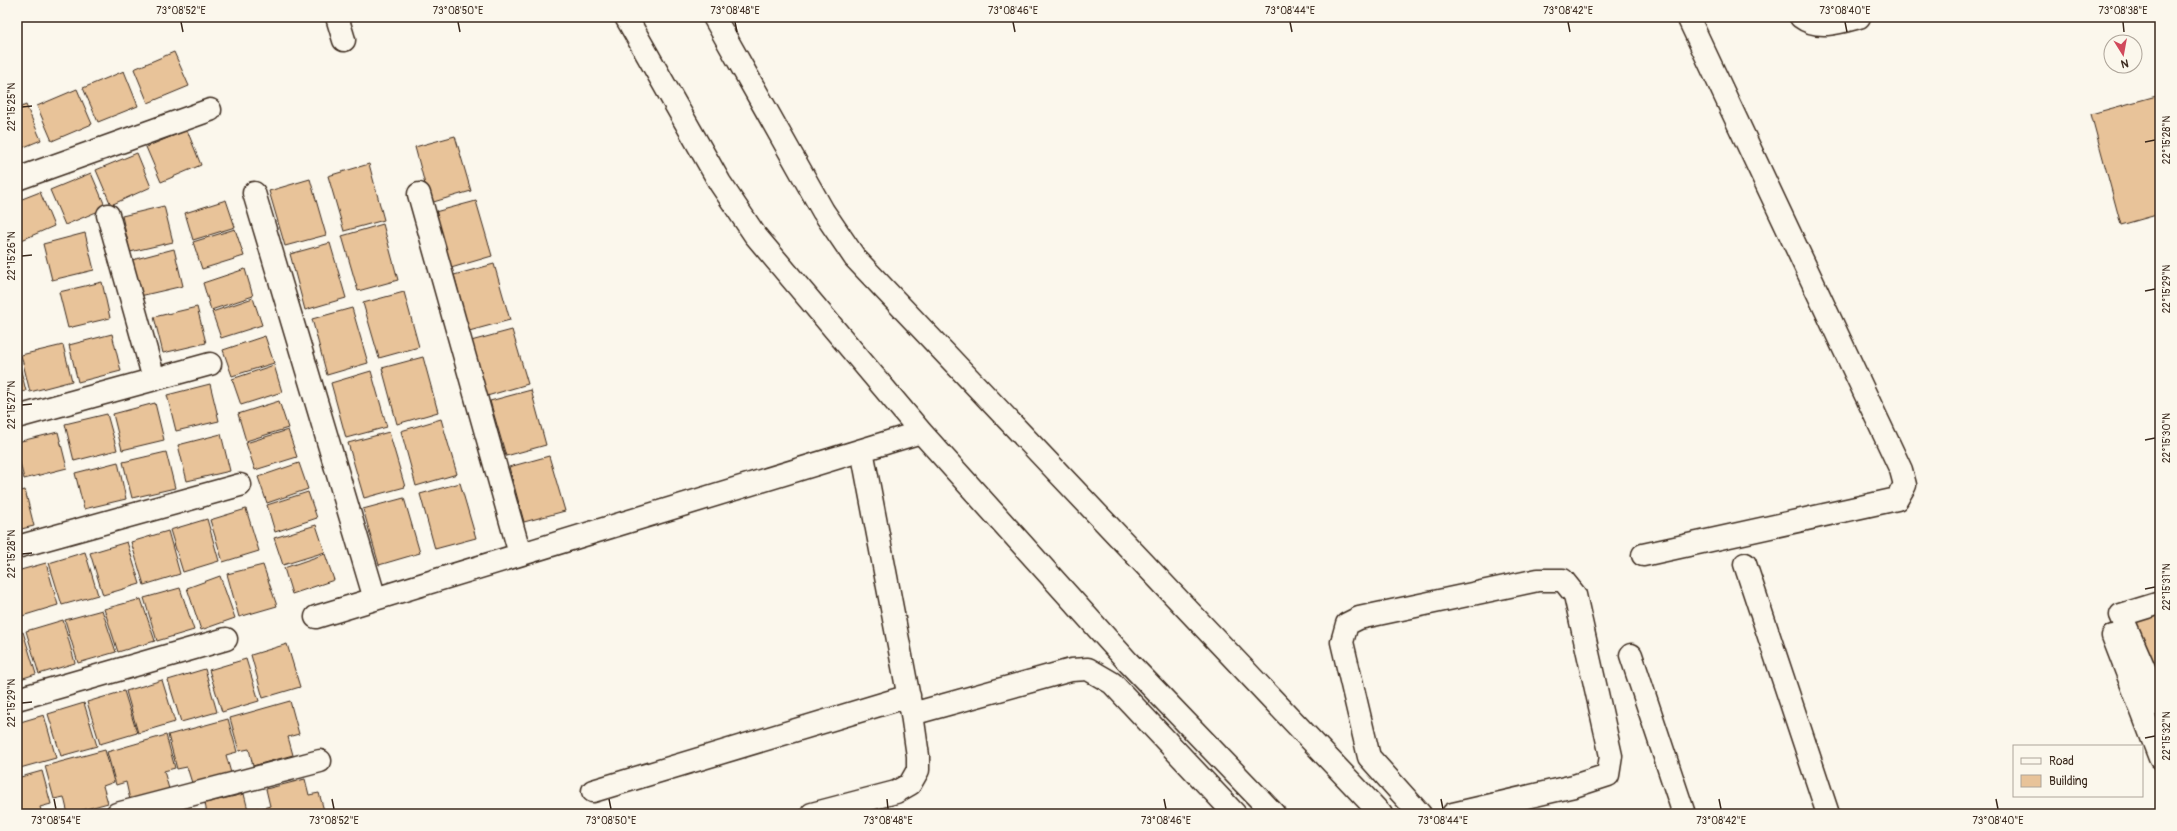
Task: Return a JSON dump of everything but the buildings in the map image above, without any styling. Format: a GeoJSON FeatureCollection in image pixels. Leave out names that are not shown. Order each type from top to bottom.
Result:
{"type":"FeatureCollection","features":[{"type":"Feature","properties":{"kind":"street"},"geometry":{"type":"LineString","coordinates":[[337,17],[344,40]]}},
{"type":"Feature","properties":{"kind":"street"},"geometry":{"type":"LineString","coordinates":[[626,17],[720,183],[755,235],[921,432],[1128,662],[1274,814]]}},
{"type":"Feature","properties":{"kind":"street"},"geometry":{"type":"LineString","coordinates":[[714,17],[823,211],[855,258],[1378,813]]}},
{"type":"Feature","properties":{"kind":"street"},"geometry":{"type":"LineString","coordinates":[[1643,555],[1897,499],[1905,485],[1901,470],[1688,17]]}},
{"type":"Feature","properties":{"kind":"street"},"geometry":{"type":"LineString","coordinates":[[1801,17],[1807,22],[1833,24],[1859,17]]}},
{"type":"Feature","properties":{"kind":"street"},"geometry":{"type":"LineString","coordinates":[[17,179],[210,110]]}},
{"type":"Feature","properties":{"kind":"street"},"geometry":{"type":"LineString","coordinates":[[254,193],[375,599]]}},
{"type":"Feature","properties":{"kind":"street"},"geometry":{"type":"LineString","coordinates":[[419,194],[520,554]]}},
{"type":"Feature","properties":{"kind":"street"},"geometry":{"type":"LineString","coordinates":[[108,215],[154,379]]}},
{"type":"Feature","properties":{"kind":"street"},"geometry":{"type":"LineString","coordinates":[[17,417],[210,364]]}},
{"type":"Feature","properties":{"kind":"street"},"geometry":{"type":"LineString","coordinates":[[316,617],[921,432]]}},
{"type":"Feature","properties":{"kind":"street"},"geometry":{"type":"LineString","coordinates":[[812,814],[896,792],[910,784],[918,770],[910,705],[862,450]]}},
{"type":"Feature","properties":{"kind":"street"},"geometry":{"type":"LineString","coordinates":[[17,548],[240,485]]}},
{"type":"Feature","properties":{"kind":"street"},"geometry":{"type":"LineString","coordinates":[[1745,564],[1828,814]]}},
{"type":"Feature","properties":{"kind":"street"},"geometry":{"type":"LineString","coordinates":[[1420,814],[1370,757],[1342,642],[1347,624],[1359,618],[1538,580],[1563,580],[1575,595],[1577,603],[1611,756],[1608,775],[1574,786],[1453,814]]}},
{"type":"Feature","properties":{"kind":"street"},"geometry":{"type":"LineString","coordinates":[[2160,603],[2121,616],[2160,705]]}},
{"type":"Feature","properties":{"kind":"street"},"geometry":{"type":"LineString","coordinates":[[2113,636],[2152,720],[2160,758]]}},
{"type":"Feature","properties":{"kind":"street"},"geometry":{"type":"LineString","coordinates":[[17,699],[226,639]]}},
{"type":"Feature","properties":{"kind":"street"},"geometry":{"type":"LineString","coordinates":[[1631,655],[1684,814]]}},
{"type":"Feature","properties":{"kind":"street"},"geometry":{"type":"LineString","coordinates":[[593,791],[910,705],[1070,670],[1088,669],[1112,683],[1235,814]]}},
{"type":"Feature","properties":{"kind":"street"},"geometry":{"type":"LineString","coordinates":[[117,814],[320,761]]}}]}
